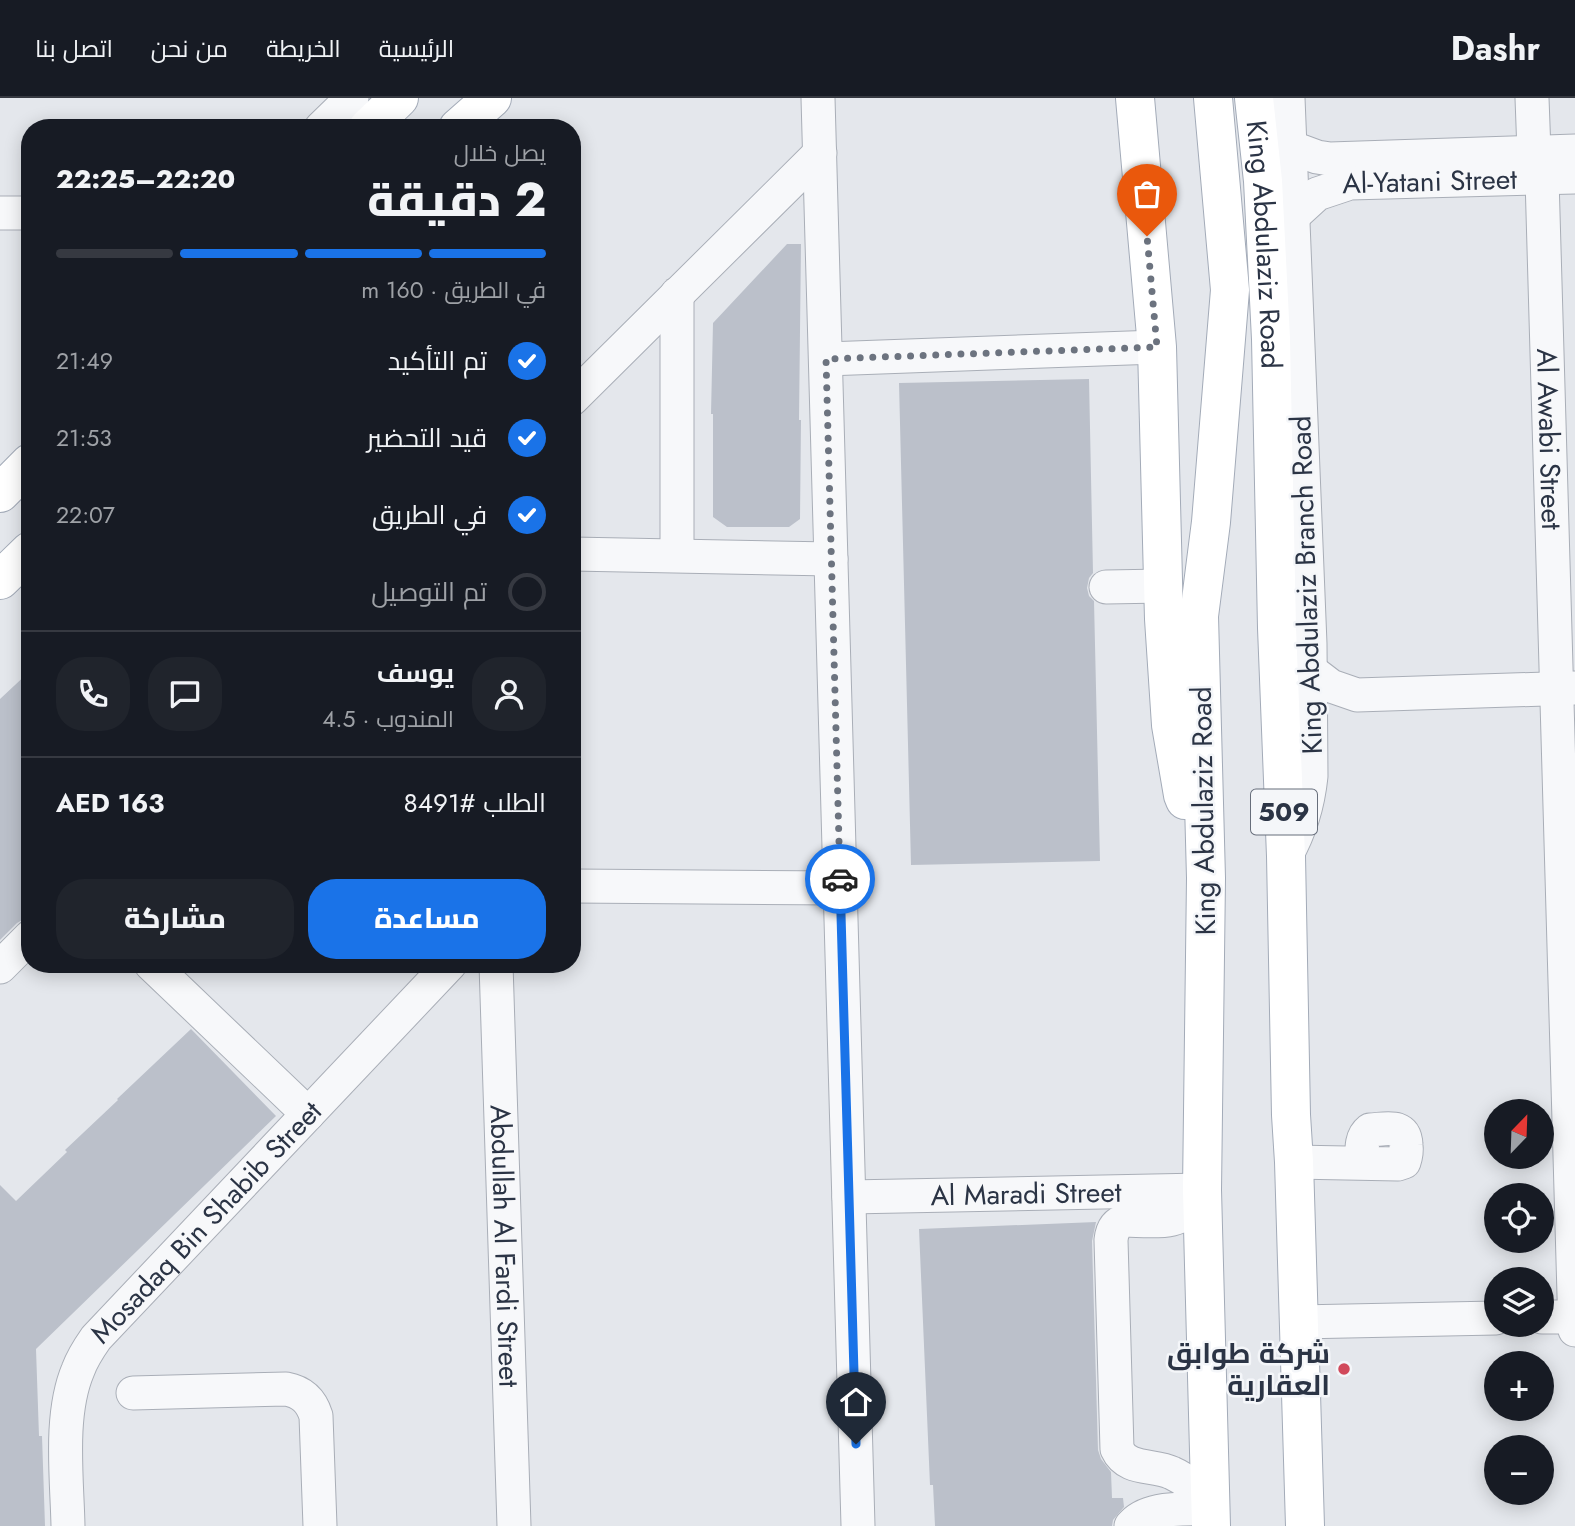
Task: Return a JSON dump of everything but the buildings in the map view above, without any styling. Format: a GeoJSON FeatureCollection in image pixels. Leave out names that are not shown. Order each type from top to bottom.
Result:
{"type":"FeatureCollection","features":[{"type":"Feature","properties":{"kind":"main road"},"geometry":{"type":"LineString","coordinates":[[377,119],[399,98]]}},
{"type":"Feature","properties":{"kind":"main road"},"geometry":{"type":"LineString","coordinates":[[460,119],[468,98]]}},
{"type":"Feature","properties":{"kind":"main road"},"geometry":{"type":"LineString","coordinates":[[464,119],[480,98]]}},
{"type":"Feature","properties":{"kind":"main road"},"geometry":{"type":"LineString","coordinates":[[468,119],[492,98]]}},
{"type":"Feature","properties":{"kind":"main road"},"geometry":{"type":"LineString","coordinates":[[1135,98],[1157,347],[1163,586],[1171,725],[1183,796],[1204,843]]}},
{"type":"Feature","properties":{"kind":"main road","name":"King Abdulaziz Road"},"geometry":{"type":"LineString","coordinates":[[1211,1513],[1202,1195],[1206,878],[1199,616],[1211,522],[1230,290],[1213,98]]}},
{"type":"Feature","properties":{"kind":"main road","name":"King Abdulaziz Road"},"geometry":{"type":"LineString","coordinates":[[1254,98],[1263,181],[1271,339],[1277,628],[1305,1526]]}},
{"type":"Feature","properties":{"kind":"main road"},"geometry":{"type":"LineString","coordinates":[[0,580],[21,560]]}},
{"type":"Feature","properties":{"kind":"street"},"geometry":{"type":"LineString","coordinates":[[330,119],[352,98]]}},
{"type":"Feature","properties":{"kind":"street"},"geometry":{"type":"LineString","coordinates":[[818,98],[858,1526]]}},
{"type":"Feature","properties":{"kind":"street","name":"King Abdulaziz Branch Road"},"geometry":{"type":"LineString","coordinates":[[1286,856],[1304,818],[1311,776],[1310,670],[1288,98]]}},
{"type":"Feature","properties":{"kind":"street","name":"Al Awabi Street"},"geometry":{"type":"LineString","coordinates":[[1532,98],[1562,430],[1575,1330]]}},
{"type":"Feature","properties":{"kind":"street","name":"Al-Yatani Street"},"geometry":{"type":"LineString","coordinates":[[1290,148],[1330,159],[1538,165],[1575,177]]}},
{"type":"Feature","properties":{"kind":"street","name":"Al-Yatani Street"},"geometry":{"type":"LineString","coordinates":[[1293,216],[1317,194],[1350,183],[1538,165],[1575,151]]}},
{"type":"Feature","properties":{"kind":"street"},"geometry":{"type":"LineString","coordinates":[[581,390],[820,153]]}},
{"type":"Feature","properties":{"kind":"street"},"geometry":{"type":"LineString","coordinates":[[0,213],[21,213]]}},
{"type":"Feature","properties":{"kind":"street"},"geometry":{"type":"LineString","coordinates":[[677,294],[677,555]]}},
{"type":"Feature","properties":{"kind":"street"},"geometry":{"type":"LineString","coordinates":[[826,359],[1157,347]]}},
{"type":"Feature","properties":{"kind":"street"},"geometry":{"type":"LineString","coordinates":[[581,554],[831,559]]}},
{"type":"Feature","properties":{"kind":"street"},"geometry":{"type":"LineString","coordinates":[[1107,587],[1163,586]]}},
{"type":"Feature","properties":{"kind":"street"},"geometry":{"type":"LineString","coordinates":[[1310,670],[1331,686],[1357,695],[1566,689]]}},
{"type":"Feature","properties":{"kind":"street"},"geometry":{"type":"LineString","coordinates":[[1310,724],[1332,707],[1357,695]]}},
{"type":"Feature","properties":{"kind":"street"},"geometry":{"type":"LineString","coordinates":[[581,886],[840,888]]}},
{"type":"Feature","properties":{"kind":"street"},"geometry":{"type":"LineString","coordinates":[[0,967],[21,946]]}},
{"type":"Feature","properties":{"kind":"street"},"geometry":{"type":"LineString","coordinates":[[160,973],[308,1114]]}},
{"type":"Feature","properties":{"kind":"street","name":"Mosadaq Bin Shabib Street"},"geometry":{"type":"LineString","coordinates":[[68,1526],[66,1417],[77,1371],[96,1338],[441,973]]}},
{"type":"Feature","properties":{"kind":"street","name":"Abdullah Al Fardi Street"},"geometry":{"type":"LineString","coordinates":[[496,973],[514,1526]]}},
{"type":"Feature","properties":{"kind":"street"},"geometry":{"type":"LineString","coordinates":[[1294,1162],[1362,1164]]}},
{"type":"Feature","properties":{"kind":"street"},"geometry":{"type":"LineString","coordinates":[[1202,1195],[1188,1213],[1179,1218],[1121,1221],[1114,1228],[1111,1240],[1117,1449],[1127,1462],[1170,1471],[1182,1477],[1193,1485],[1211,1513]]}},
{"type":"Feature","properties":{"kind":"street","name":"Al Maradi Street"},"geometry":{"type":"LineString","coordinates":[[849,1196],[1202,1195]]}},
{"type":"Feature","properties":{"kind":"street"},"geometry":{"type":"LineString","coordinates":[[1554,1317],[1575,1317]]}},
{"type":"Feature","properties":{"kind":"street"},"geometry":{"type":"LineString","coordinates":[[1298,1322],[1484,1318]]}},
{"type":"Feature","properties":{"kind":"street"},"geometry":{"type":"LineString","coordinates":[[133,1393],[286,1388],[302,1395],[309,1400],[316,1416],[320,1526]]}},
{"type":"Feature","properties":{"kind":"street"},"geometry":{"type":"LineString","coordinates":[[1131,1526],[1140,1517],[1155,1511],[1211,1513]]}},
{"type":"Feature","properties":{"kind":"way so far"},"geometry":{"type":"LineString","coordinates":[[840,879],[826,359],[1157,347],[1147,236]]}},
{"type":"Feature","properties":{"kind":"place","name":"شركة طوابق العقارية"},"geometry":{"type":"Point","coordinates":[1344,1369]}},
{"type":"Feature","properties":{"kind":"route"},"geometry":{"type":"LineString","coordinates":[[840,879],[856,1444]]}}]}
